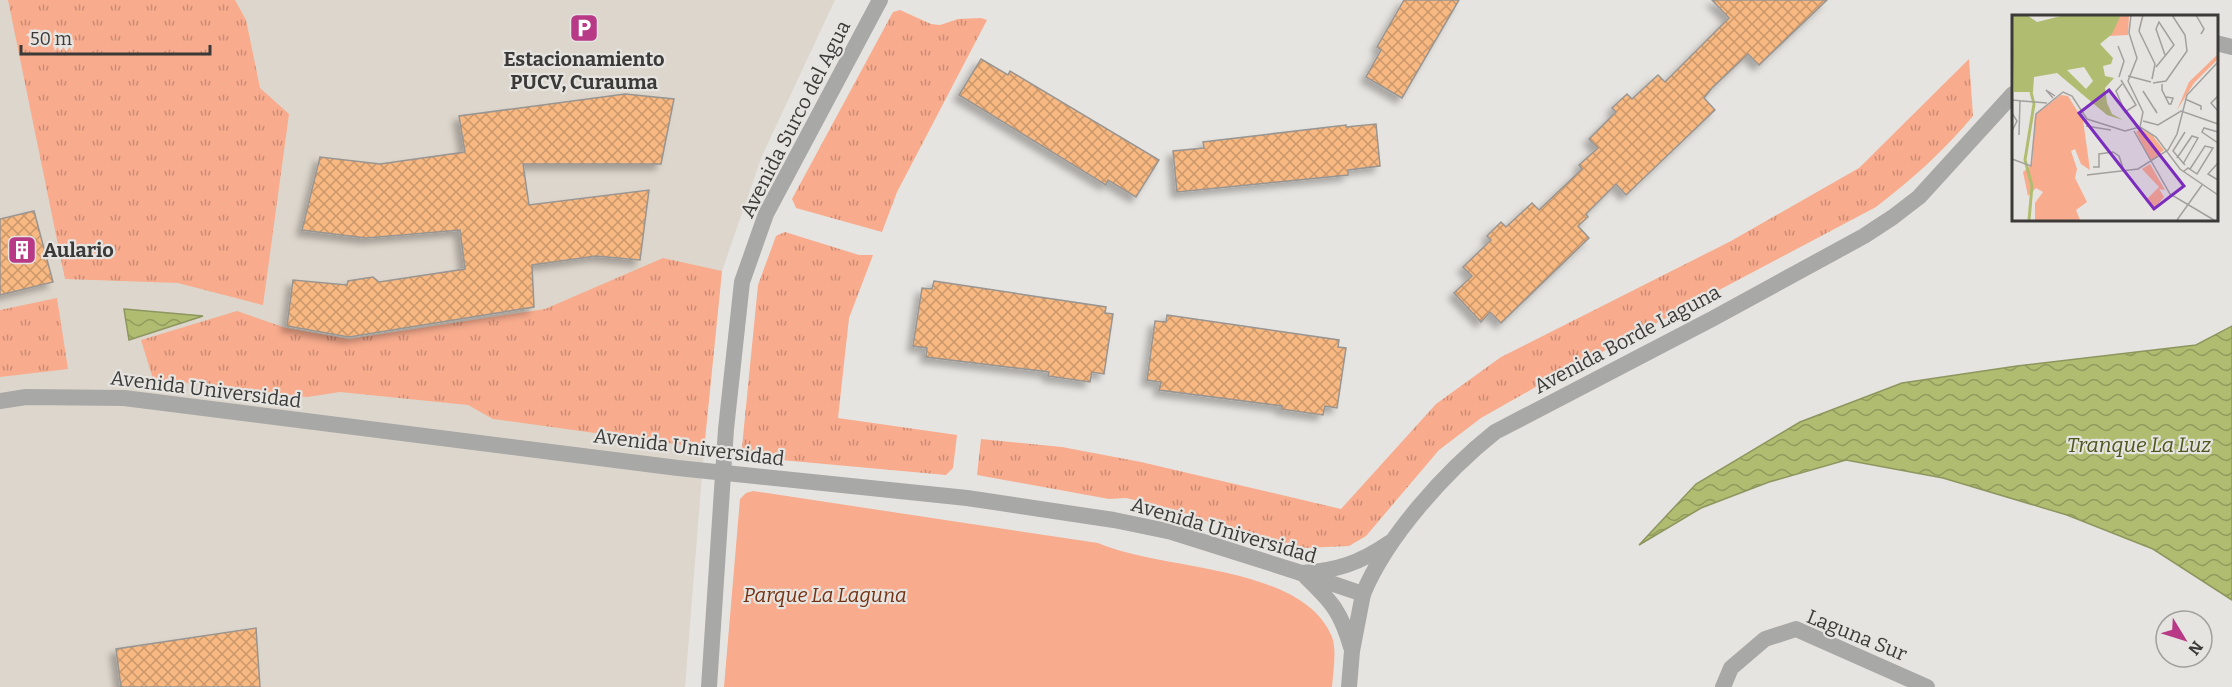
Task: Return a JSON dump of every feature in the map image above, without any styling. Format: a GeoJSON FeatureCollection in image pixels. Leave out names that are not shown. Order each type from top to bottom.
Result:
{"type":"FeatureCollection","features":[{"type":"Feature","properties":{"kind":"street","name":"Avenida Surco del Agua"},"geometry":{"type":"LineString","coordinates":[[710,687],[723,473],[742,282],[766,214],[880,0]]}},
{"type":"Feature","properties":{"kind":"street"},"geometry":{"type":"LineString","coordinates":[[2217,43],[2232,47]]}},
{"type":"Feature","properties":{"kind":"street","name":"Avenida Borde Laguna"},"geometry":{"type":"LineString","coordinates":[[1349,687],[1352,651],[1362,594],[1376,567],[1421,504],[1464,457],[1495,432],[1712,319],[1864,236],[1893,217],[1919,197],[2012,95]]}},
{"type":"Feature","properties":{"kind":"street","name":"Avenida Universidad"},"geometry":{"type":"LineString","coordinates":[[0,401],[26,397],[124,398],[723,473],[967,498],[1114,520],[1172,532],[1362,594]]}},
{"type":"Feature","properties":{"kind":"street"},"geometry":{"type":"LineString","coordinates":[[1301,573],[1344,567],[1397,538]]}},
{"type":"Feature","properties":{"kind":"street"},"geometry":{"type":"LineString","coordinates":[[1301,573],[1339,613],[1352,651]]}},
{"type":"Feature","properties":{"kind":"street","name":"Laguna Sur"},"geometry":{"type":"LineString","coordinates":[[1723,687],[1731,668],[1766,639],[1796,629],[1927,687]]}},
{"type":"Feature","properties":{"kind":"shaded area"},"geometry":{"type":"Polygon","coordinates":[[[0,0],[835,0],[762,156],[722,271],[706,426],[685,687],[0,687],[0,0]]]}},
{"type":"Feature","properties":{"kind":"green space"},"geometry":{"type":"Polygon","coordinates":[[[8,0],[235,0],[246,20],[260,88],[289,114],[263,305],[178,283],[65,279],[8,0]]]}},
{"type":"Feature","properties":{"kind":"green space"},"geometry":{"type":"Polygon","coordinates":[[[900,10],[931,24],[940,25],[958,19],[987,20],[897,192],[882,232],[796,208],[792,199],[893,12],[900,10]]]}},
{"type":"Feature","properties":{"kind":"green space"},"geometry":{"type":"Polygon","coordinates":[[[1969,59],[1973,116],[1927,164],[1876,207],[1481,418],[1439,450],[1366,536],[1349,546],[1304,548],[1199,519],[1177,510],[1126,498],[1109,499],[977,475],[981,439],[1062,447],[1141,462],[1341,509],[1436,404],[1501,357],[1731,241],[1859,168],[1969,59]]]}},
{"type":"Feature","properties":{"kind":"green space"},"geometry":{"type":"Polygon","coordinates":[[[785,232],[859,255],[873,255],[849,318],[838,418],[957,435],[953,468],[946,475],[749,457],[745,454],[742,447],[758,285],[776,236],[785,232]]]}},
{"type":"Feature","properties":{"kind":"green space"},"geometry":{"type":"Polygon","coordinates":[[[663,258],[722,271],[705,440],[697,447],[493,419],[468,405],[340,392],[307,397],[153,379],[141,340],[237,311],[286,328],[349,339],[545,309],[663,258]]]}},
{"type":"Feature","properties":{"kind":"green space"},"geometry":{"type":"Polygon","coordinates":[[[57,298],[68,369],[0,377],[0,310],[57,298]]]}},
{"type":"Feature","properties":{"kind":"green space","name":"Parque La Laguna"},"geometry":{"type":"Polygon","coordinates":[[[753,491],[1098,543],[1125,552],[1228,573],[1262,583],[1292,595],[1316,613],[1332,637],[1334,662],[1332,687],[724,687],[740,499],[746,493],[753,491]]]}},
{"type":"Feature","properties":{"kind":"water"},"geometry":{"type":"Polygon","coordinates":[[[124,309],[203,316],[129,340],[124,309]]]}},
{"type":"Feature","properties":{"kind":"water","name":"Tranque La Luz"},"geometry":{"type":"Polygon","coordinates":[[[2232,326],[2232,600],[2153,549],[2067,515],[1943,478],[1846,460],[1769,482],[1701,508],[1639,545],[1696,484],[1800,422],[1902,383],[2017,366],[2196,345],[2232,326]]]}},
{"type":"Feature","properties":{"kind":"building"},"geometry":{"type":"Polygon","coordinates":[[[1404,0],[1459,0],[1402,98],[1366,77],[1381,50],[1377,47],[1404,0]]]}},
{"type":"Feature","properties":{"kind":"building"},"geometry":{"type":"Polygon","coordinates":[[[1712,0],[1827,0],[1759,65],[1748,54],[1712,88],[1704,98],[1715,110],[1626,195],[1616,184],[1586,214],[1588,217],[1578,226],[1589,238],[1501,323],[1490,312],[1481,322],[1454,293],[1472,276],[1463,267],[1491,240],[1487,236],[1501,222],[1506,227],[1532,203],[1539,210],[1582,169],[1579,165],[1598,148],[1589,139],[1616,112],[1612,108],[1627,94],[1632,99],[1658,75],[1665,82],[1729,18],[1712,0]]]}},
{"type":"Feature","properties":{"kind":"building"},"geometry":{"type":"Polygon","coordinates":[[[981,59],[1008,75],[1010,71],[1159,160],[1136,197],[1108,180],[1106,185],[959,95],[981,59]]]}},
{"type":"Feature","properties":{"kind":"building"},"geometry":{"type":"Polygon","coordinates":[[[625,94],[674,99],[661,164],[523,164],[529,205],[649,190],[640,260],[596,256],[532,265],[534,307],[349,337],[287,326],[293,280],[347,285],[348,281],[373,277],[379,282],[465,269],[460,230],[366,238],[302,230],[320,157],[380,164],[465,152],[459,116],[625,94]]]}},
{"type":"Feature","properties":{"kind":"building"},"geometry":{"type":"Polygon","coordinates":[[[1376,124],[1380,166],[1348,170],[1348,175],[1177,192],[1173,151],[1204,148],[1203,142],[1346,125],[1346,127],[1376,124]]]}},
{"type":"Feature","properties":{"kind":"building","name":"Aulario"},"geometry":{"type":"Polygon","coordinates":[[[34,211],[53,282],[0,295],[0,219],[34,211]]]}},
{"type":"Feature","properties":{"kind":"building"},"geometry":{"type":"Polygon","coordinates":[[[934,281],[1106,307],[1105,313],[1113,314],[1104,374],[1092,372],[1090,382],[1048,376],[1049,372],[926,357],[927,348],[913,346],[922,288],[932,289],[934,281]]]}},
{"type":"Feature","properties":{"kind":"building"},"geometry":{"type":"Polygon","coordinates":[[[1167,315],[1339,340],[1338,347],[1346,348],[1337,408],[1325,406],[1323,415],[1281,409],[1282,406],[1159,390],[1161,382],[1147,380],[1155,321],[1166,322],[1167,315]]]}},
{"type":"Feature","properties":{"kind":"building"},"geometry":{"type":"Polygon","coordinates":[[[256,628],[260,687],[121,687],[116,649],[256,628]]]}},
{"type":"Feature","properties":{"kind":"place","name":"Estacionamiento PUCV, Curauma"},"geometry":{"type":"Point","coordinates":[584,28]}},
{"type":"Feature","properties":{"kind":"place","name":"Aulario"},"geometry":{"type":"Point","coordinates":[22,250]}}]}
